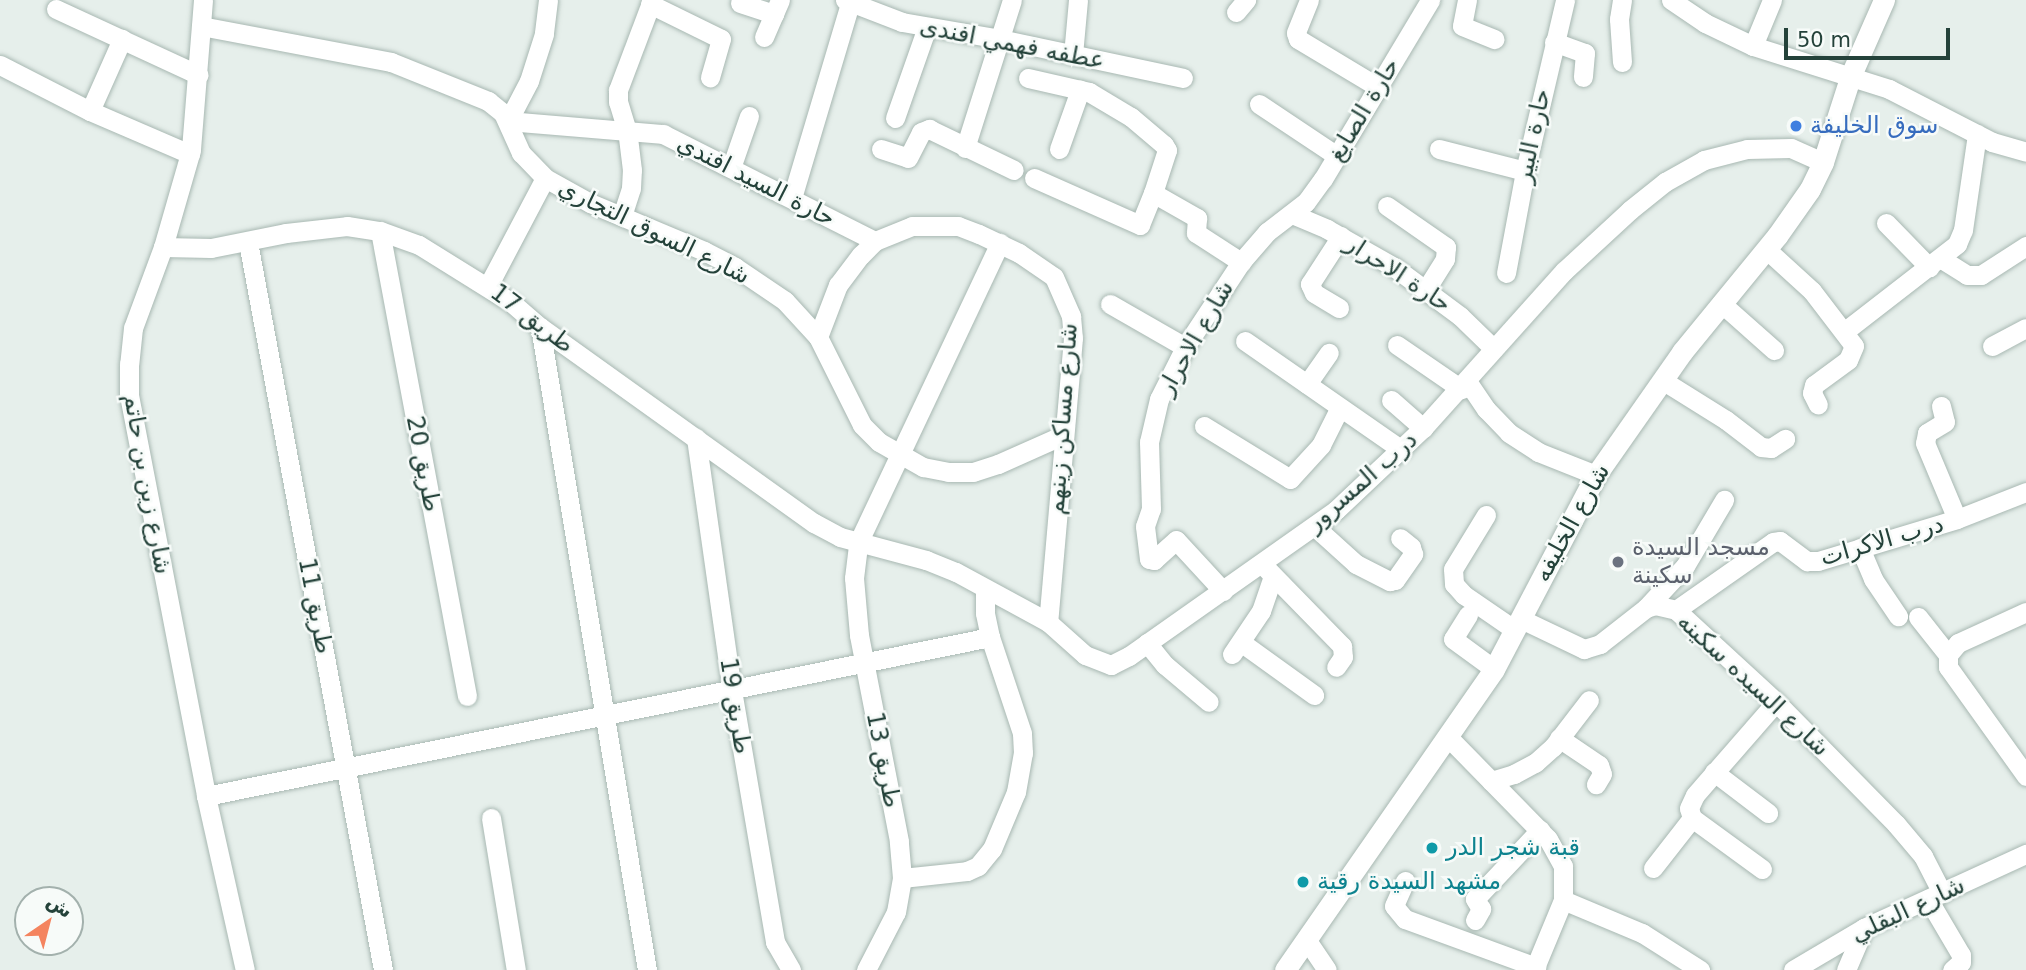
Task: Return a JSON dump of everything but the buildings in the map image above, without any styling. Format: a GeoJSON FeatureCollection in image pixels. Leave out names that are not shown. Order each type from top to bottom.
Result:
{"type":"FeatureCollection","features":[{"type":"Feature","properties":{"kind":"street","name":"شارع زين بن حاتم"},"geometry":{"type":"LineString","coordinates":[[203,0],[199,75],[190,154],[163,247],[133,328],[129,396],[206,796],[245,970]]}},
{"type":"Feature","properties":{"kind":"street"},"geometry":{"type":"LineString","coordinates":[[508,121],[529,81],[544,34],[548,0]]}},
{"type":"Feature","properties":{"kind":"street"},"geometry":{"type":"LineString","coordinates":[[965,148],[1012,0]]}},
{"type":"Feature","properties":{"kind":"street"},"geometry":{"type":"LineString","coordinates":[[1073,55],[1078,0]]}},
{"type":"Feature","properties":{"kind":"street"},"geometry":{"type":"LineString","coordinates":[[1308,0],[1296,33],[1298,39],[1378,87]]}},
{"type":"Feature","properties":{"kind":"street","name":"حارة الصايغ"},"geometry":{"type":"LineString","coordinates":[[1292,214],[1311,196],[1337,156],[1430,0]]}},
{"type":"Feature","properties":{"kind":"street"},"geometry":{"type":"LineString","coordinates":[[1467,0],[1462,26],[1494,39]]}},
{"type":"Feature","properties":{"kind":"street","name":"حارة البير"},"geometry":{"type":"LineString","coordinates":[[1506,273],[1525,171],[1565,0]]}},
{"type":"Feature","properties":{"kind":"street"},"geometry":{"type":"LineString","coordinates":[[1622,0],[1619,19],[1622,62]]}},
{"type":"Feature","properties":{"kind":"street"},"geometry":{"type":"LineString","coordinates":[[1753,46],[1772,0]]}},
{"type":"Feature","properties":{"kind":"street","name":"شارع الخليفه"},"geometry":{"type":"LineString","coordinates":[[1285,970],[1449,738],[1494,669],[1596,475],[1662,380],[1795,213],[1823,163],[1851,75],[1884,0]]}},
{"type":"Feature","properties":{"kind":"street"},"geometry":{"type":"LineString","coordinates":[[1674,1],[1705,23],[1753,46],[1889,89],[1977,134],[2026,152]]}},
{"type":"Feature","properties":{"kind":"street"},"geometry":{"type":"LineString","coordinates":[[622,216],[632,188],[627,131],[618,102],[618,90],[651,2],[721,39],[710,77]]}},
{"type":"Feature","properties":{"kind":"street"},"geometry":{"type":"LineString","coordinates":[[792,198],[848,2]]}},
{"type":"Feature","properties":{"kind":"street","name":"عطفه فهمي افندى"},"geometry":{"type":"LineString","coordinates":[[848,2],[902,22],[1000,39],[1183,78]]}},
{"type":"Feature","properties":{"kind":"street"},"geometry":{"type":"LineString","coordinates":[[740,3],[777,7],[764,37]]}},
{"type":"Feature","properties":{"kind":"street"},"geometry":{"type":"LineString","coordinates":[[56,9],[199,75]]}},
{"type":"Feature","properties":{"kind":"street","name":"شارع السوق التجاري"},"geometry":{"type":"LineString","coordinates":[[201,26],[412,68],[488,101],[508,121],[521,153],[545,178],[590,203],[674,236],[735,267],[785,301],[818,338],[862,425],[879,442],[923,467],[948,472],[973,471],[998,464],[1063,435]]}},
{"type":"Feature","properties":{"kind":"street"},"geometry":{"type":"LineString","coordinates":[[895,118],[927,27]]}},
{"type":"Feature","properties":{"kind":"street"},"geometry":{"type":"LineString","coordinates":[[90,111],[122,39]]}},
{"type":"Feature","properties":{"kind":"street"},"geometry":{"type":"LineString","coordinates":[[1554,42],[1585,53],[1583,77]]}},
{"type":"Feature","properties":{"kind":"street"},"geometry":{"type":"LineString","coordinates":[[0,65],[90,111],[190,154]]}},
{"type":"Feature","properties":{"kind":"street"},"geometry":{"type":"LineString","coordinates":[[1028,78],[1080,90],[1131,117],[1166,147],[1153,193],[1140,225],[1034,178]]}},
{"type":"Feature","properties":{"kind":"street"},"geometry":{"type":"LineString","coordinates":[[1059,149],[1080,90]]}},
{"type":"Feature","properties":{"kind":"street"},"geometry":{"type":"LineString","coordinates":[[1259,104],[1337,156]]}},
{"type":"Feature","properties":{"kind":"street"},"geometry":{"type":"LineString","coordinates":[[731,168],[749,116]]}},
{"type":"Feature","properties":{"kind":"street","name":"حارة السيد افندي"},"geometry":{"type":"LineString","coordinates":[[508,121],[663,134],[875,241]]}},
{"type":"Feature","properties":{"kind":"street"},"geometry":{"type":"LineString","coordinates":[[881,149],[908,158],[924,129],[1014,170]]}},
{"type":"Feature","properties":{"kind":"street"},"geometry":{"type":"LineString","coordinates":[[1845,331],[1957,244],[1963,230],[1977,134]]}},
{"type":"Feature","properties":{"kind":"street","name":"درب المسرور"},"geometry":{"type":"LineString","coordinates":[[858,543],[926,560],[956,572],[1048,622],[1085,655],[1099,663],[1111,664],[1120,661],[1223,591],[1268,571],[1314,526],[1402,450],[1596,239],[1665,182],[1704,160],[1746,149],[1791,148],[1823,163]]}},
{"type":"Feature","properties":{"kind":"street"},"geometry":{"type":"LineString","coordinates":[[1439,149],[1525,171]]}},
{"type":"Feature","properties":{"kind":"street"},"geometry":{"type":"LineString","coordinates":[[488,286],[545,178]]}},
{"type":"Feature","properties":{"kind":"street"},"geometry":{"type":"LineString","coordinates":[[1153,193],[1197,218],[1196,233],[1241,262]]}},
{"type":"Feature","properties":{"kind":"street"},"geometry":{"type":"LineString","coordinates":[[1387,206],[1446,247],[1445,259],[1426,289]]}},
{"type":"Feature","properties":{"kind":"street","name":"حارة الاحرار"},"geometry":{"type":"LineString","coordinates":[[1292,214],[1341,236],[1426,289],[1494,349]]}},
{"type":"Feature","properties":{"kind":"street","name":"شارع الاحرار"},"geometry":{"type":"LineString","coordinates":[[1223,591],[1176,540],[1154,560],[1149,559],[1145,526],[1151,509],[1149,442],[1152,421],[1159,399],[1185,347],[1241,262],[1267,232],[1292,214]]}},
{"type":"Feature","properties":{"kind":"street"},"geometry":{"type":"LineString","coordinates":[[1886,223],[1935,263],[1967,275],[1981,275],[2026,246]]}},
{"type":"Feature","properties":{"kind":"street","name":"طريق 17"},"geometry":{"type":"LineString","coordinates":[[163,247],[211,248],[316,228],[347,226],[380,231],[419,245],[488,286],[540,327],[814,523],[858,543]]}},
{"type":"Feature","properties":{"kind":"street","name":"شارع مساكن زينهم"},"geometry":{"type":"LineString","coordinates":[[818,338],[838,285],[860,254],[875,241],[912,226],[958,226],[1000,243],[1038,264],[1054,277],[1072,316],[1073,338],[1048,622]]}},
{"type":"Feature","properties":{"kind":"street","name":"طريق 20"},"geometry":{"type":"LineString","coordinates":[[380,231],[467,696]]}},
{"type":"Feature","properties":{"kind":"street"},"geometry":{"type":"LineString","coordinates":[[1339,308],[1314,293],[1310,284],[1341,236]]}},
{"type":"Feature","properties":{"kind":"street","name":"طريق 11"},"geometry":{"type":"LineString","coordinates":[[248,242],[383,970]]}},
{"type":"Feature","properties":{"kind":"street","name":"طريق 13"},"geometry":{"type":"LineString","coordinates":[[866,970],[896,912],[902,878],[899,841],[864,663],[854,578],[858,543],[1000,243]]}},
{"type":"Feature","properties":{"kind":"street"},"geometry":{"type":"LineString","coordinates":[[1766,250],[1812,291],[1854,346],[1852,354],[1814,385],[1812,393],[1818,405]]}},
{"type":"Feature","properties":{"kind":"street"},"geometry":{"type":"LineString","coordinates":[[1721,303],[1774,350]]}},
{"type":"Feature","properties":{"kind":"street"},"geometry":{"type":"LineString","coordinates":[[1110,304],[1185,347]]}},
{"type":"Feature","properties":{"kind":"street"},"geometry":{"type":"LineString","coordinates":[[540,327],[647,970]]}},
{"type":"Feature","properties":{"kind":"street"},"geometry":{"type":"LineString","coordinates":[[1992,346],[2026,328]]}},
{"type":"Feature","properties":{"kind":"street"},"geometry":{"type":"LineString","coordinates":[[1245,341],[1402,450]]}},
{"type":"Feature","properties":{"kind":"street"},"geometry":{"type":"LineString","coordinates":[[1397,345],[1464,385],[1509,433],[1538,452],[1596,475]]}},
{"type":"Feature","properties":{"kind":"street"},"geometry":{"type":"LineString","coordinates":[[1307,384],[1329,353]]}},
{"type":"Feature","properties":{"kind":"street"},"geometry":{"type":"LineString","coordinates":[[1662,380],[1716,413],[1761,447],[1771,448],[1786,439]]}},
{"type":"Feature","properties":{"kind":"street"},"geometry":{"type":"LineString","coordinates":[[1391,400],[1423,428]]}},
{"type":"Feature","properties":{"kind":"street"},"geometry":{"type":"LineString","coordinates":[[1941,406],[1945,422],[1927,433],[1925,443],[1957,519]]}},
{"type":"Feature","properties":{"kind":"street"},"geometry":{"type":"LineString","coordinates":[[1204,426],[1290,479],[1321,445],[1340,407]]}},
{"type":"Feature","properties":{"kind":"street","name":"طريق 19"},"geometry":{"type":"LineString","coordinates":[[696,438],[732,690],[775,942],[791,970]]}},
{"type":"Feature","properties":{"kind":"street","name":"درب الاكرات"},"geometry":{"type":"LineString","coordinates":[[1676,610],[1773,542],[1780,541],[1812,562],[1957,519],[2026,492]]}},
{"type":"Feature","properties":{"kind":"street"},"geometry":{"type":"LineString","coordinates":[[1646,608],[1685,566],[1724,500]]}},
{"type":"Feature","properties":{"kind":"street"},"geometry":{"type":"LineString","coordinates":[[1486,515],[1453,569],[1454,584],[1464,595],[1518,624]]}},
{"type":"Feature","properties":{"kind":"street"},"geometry":{"type":"LineString","coordinates":[[1314,526],[1356,564],[1390,581],[1395,580],[1413,554],[1411,547],[1400,538]]}},
{"type":"Feature","properties":{"kind":"street"},"geometry":{"type":"LineString","coordinates":[[1860,548],[1872,579],[1898,616]]}},
{"type":"Feature","properties":{"kind":"street"},"geometry":{"type":"LineString","coordinates":[[1268,571],[1261,611],[1237,648],[1314,695]]}},
{"type":"Feature","properties":{"kind":"street"},"geometry":{"type":"LineString","coordinates":[[1268,571],[1342,646],[1343,657],[1336,667]]}},
{"type":"Feature","properties":{"kind":"street"},"geometry":{"type":"LineString","coordinates":[[902,878],[967,871],[978,866],[992,849],[1016,792],[1023,753],[1022,733],[990,638],[985,613],[985,589]]}},
{"type":"Feature","properties":{"kind":"street","name":"شارع السيده سكينه"},"geometry":{"type":"LineString","coordinates":[[1518,624],[1584,649],[1600,644],[1646,608],[1655,605],[1676,610],[1776,702],[1910,839],[1961,956],[1961,962],[1952,970]]}},
{"type":"Feature","properties":{"kind":"street"},"geometry":{"type":"LineString","coordinates":[[1948,655],[1958,643],[2026,612]]}},
{"type":"Feature","properties":{"kind":"street"},"geometry":{"type":"LineString","coordinates":[[1468,615],[1453,639],[1494,669]]}},
{"type":"Feature","properties":{"kind":"street"},"geometry":{"type":"LineString","coordinates":[[1918,617],[1948,655],[1948,667],[1953,679],[2026,776]]}},
{"type":"Feature","properties":{"kind":"street"},"geometry":{"type":"LineString","coordinates":[[206,796],[990,638]]}},
{"type":"Feature","properties":{"kind":"street"},"geometry":{"type":"LineString","coordinates":[[1147,643],[1165,665],[1209,702]]}},
{"type":"Feature","properties":{"kind":"street"},"geometry":{"type":"LineString","coordinates":[[1491,781],[1514,774],[1535,763],[1589,700]]}},
{"type":"Feature","properties":{"kind":"street"},"geometry":{"type":"LineString","coordinates":[[1762,869],[1692,818],[1689,808],[1692,799],[1714,772],[1776,702]]}},
{"type":"Feature","properties":{"kind":"street"},"geometry":{"type":"LineString","coordinates":[[1405,881],[1394,906],[1405,919],[1535,968],[1563,900],[1563,866],[1557,851],[1449,738]]}},
{"type":"Feature","properties":{"kind":"street"},"geometry":{"type":"LineString","coordinates":[[1559,738],[1599,765],[1602,774],[1596,783]]}},
{"type":"Feature","properties":{"kind":"street"},"geometry":{"type":"LineString","coordinates":[[1714,772],[1768,813]]}},
{"type":"Feature","properties":{"kind":"street"},"geometry":{"type":"LineString","coordinates":[[491,818],[516,970]]}},
{"type":"Feature","properties":{"kind":"street"},"geometry":{"type":"LineString","coordinates":[[1653,869],[1692,818]]}},
{"type":"Feature","properties":{"kind":"street"},"geometry":{"type":"LineString","coordinates":[[1475,920],[1481,909],[1475,899],[1540,831]]}},
{"type":"Feature","properties":{"kind":"street","name":"شارع البقلي"},"geometry":{"type":"LineString","coordinates":[[1793,970],[1864,928],[2026,854]]}},
{"type":"Feature","properties":{"kind":"street"},"geometry":{"type":"LineString","coordinates":[[1563,900],[1642,933],[1700,970]]}},
{"type":"Feature","properties":{"kind":"street"},"geometry":{"type":"LineString","coordinates":[[1846,970],[1864,928]]}},
{"type":"Feature","properties":{"kind":"street"},"geometry":{"type":"LineString","coordinates":[[1306,939],[1328,970]]}},
{"type":"Feature","properties":{"kind":"place","name":"سوق الخليفة"},"geometry":{"type":"Point","coordinates":[1796,126]}},
{"type":"Feature","properties":{"kind":"place","name":"مسجد السيدة سكينة"},"geometry":{"type":"Point","coordinates":[1618,562]}},
{"type":"Feature","properties":{"kind":"place","name":"قبة شجر الدر"},"geometry":{"type":"Point","coordinates":[1432,848]}},
{"type":"Feature","properties":{"kind":"place","name":"مشهد السيدة رقية"},"geometry":{"type":"Point","coordinates":[1303,882]}}]}
